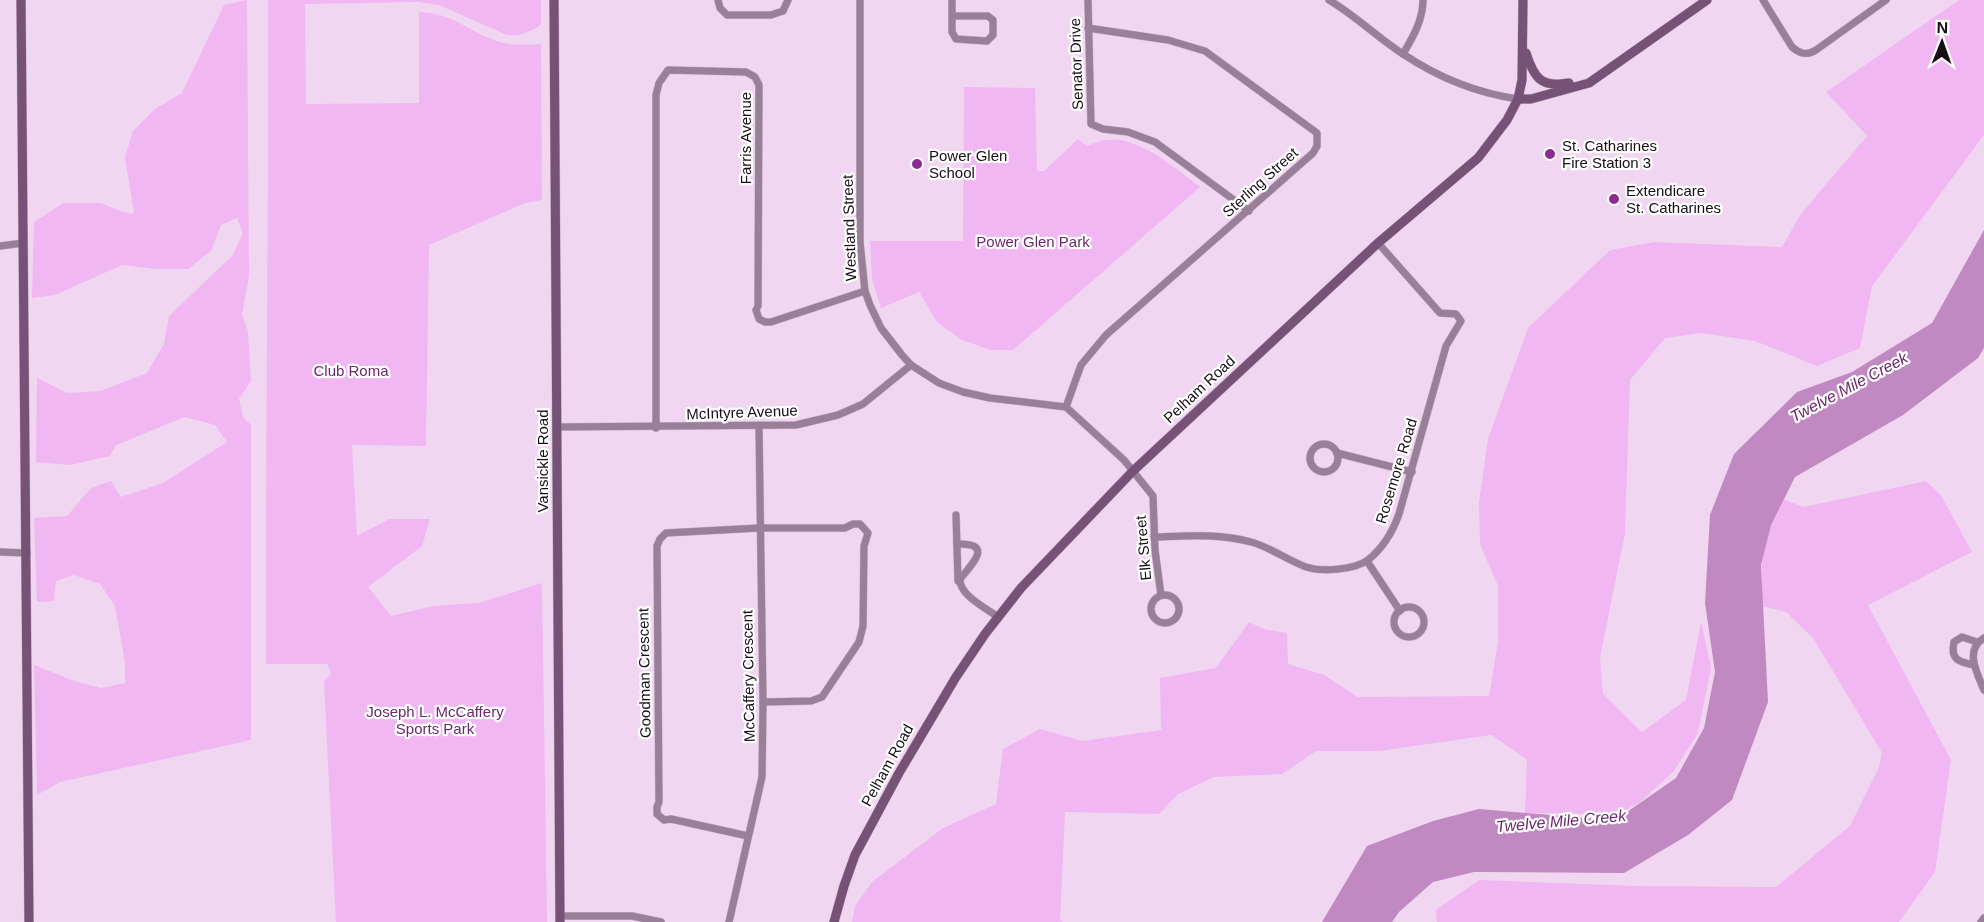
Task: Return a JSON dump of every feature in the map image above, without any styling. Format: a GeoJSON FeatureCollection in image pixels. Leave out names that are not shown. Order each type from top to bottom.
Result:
{"type":"FeatureCollection","features":[{"type":"Feature","properties":{"kind":"street"},"geometry":{"type":"LineString","coordinates":[[21,0],[29,922]]}},
{"type":"Feature","properties":{"kind":"street","name":"Vansickle Road"},"geometry":{"type":"LineString","coordinates":[[554,0],[560,919]]}},
{"type":"Feature","properties":{"kind":"street"},"geometry":{"type":"LineString","coordinates":[[718,0],[720,8],[727,15],[771,15],[783,11],[788,0]]}},
{"type":"Feature","properties":{"kind":"street","name":"Westland Street"},"geometry":{"type":"LineString","coordinates":[[860,0],[860,242],[866,291],[881,328],[911,365],[939,383],[963,392],[990,398],[1065,407]]}},
{"type":"Feature","properties":{"kind":"street"},"geometry":{"type":"LineString","coordinates":[[952,0],[952,16],[952,33],[956,39],[987,41],[993,35],[993,20],[988,16],[952,16]]}},
{"type":"Feature","properties":{"kind":"street","name":"Senator Drive"},"geometry":{"type":"LineString","coordinates":[[1088,0],[1091,124],[1103,129],[1128,132],[1155,142],[1248,211]]}},
{"type":"Feature","properties":{"kind":"street"},"geometry":{"type":"LineString","coordinates":[[1329,0],[1403,54],[1458,85],[1490,95],[1518,99],[1531,99],[1589,83],[1707,0]]}},
{"type":"Feature","properties":{"kind":"street"},"geometry":{"type":"LineString","coordinates":[[1403,54],[1423,12],[1423,0]]}},
{"type":"Feature","properties":{"kind":"street"},"geometry":{"type":"LineString","coordinates":[[1518,99],[1524,47],[1523,0]]}},
{"type":"Feature","properties":{"kind":"street"},"geometry":{"type":"LineString","coordinates":[[1763,0],[1792,47],[1797,52],[1805,54],[1816,50],[1886,0]]}},
{"type":"Feature","properties":{"kind":"street","name":"Sterling Street"},"geometry":{"type":"LineString","coordinates":[[1065,407],[1081,365],[1106,334],[1248,211],[1313,153],[1317,146],[1317,133],[1205,51],[1168,40],[1088,28]]}},
{"type":"Feature","properties":{"kind":"street"},"geometry":{"type":"LineString","coordinates":[[1524,47],[1532,72],[1545,83],[1556,85],[1572,82],[1589,83]]}},
{"type":"Feature","properties":{"kind":"street","name":"Farris Avenue"},"geometry":{"type":"LineString","coordinates":[[656,428],[656,95],[658,82],[668,70],[746,72],[755,77],[759,85],[758,306],[756,310],[759,319],[771,322],[866,291]]}},
{"type":"Feature","properties":{"kind":"street","name":"Pelham Road"},"geometry":{"type":"LineString","coordinates":[[834,922],[844,886],[860,845],[899,773],[946,692],[1021,588],[1133,471],[1378,243],[1478,158],[1507,120],[1518,99]]}},
{"type":"Feature","properties":{"kind":"street"},"geometry":{"type":"LineString","coordinates":[[0,246],[24,243]]}},
{"type":"Feature","properties":{"kind":"street","name":"Rosemore Road"},"geometry":{"type":"LineString","coordinates":[[1367,561],[1382,546],[1393,528],[1412,472],[1446,346],[1461,321],[1456,314],[1440,313],[1378,243]]}},
{"type":"Feature","properties":{"kind":"street","name":"McIntyre Avenue"},"geometry":{"type":"LineString","coordinates":[[556,428],[796,425],[838,415],[863,404],[911,365]]}},
{"type":"Feature","properties":{"kind":"street"},"geometry":{"type":"LineString","coordinates":[[1065,407],[1133,471]]}},
{"type":"Feature","properties":{"kind":"street","name":"McCaffery Crescent"},"geometry":{"type":"LineString","coordinates":[[729,922],[762,777],[759,427]]}},
{"type":"Feature","properties":{"kind":"street"},"geometry":{"type":"LineString","coordinates":[[1337,453],[1337,462],[1332,469],[1318,470],[1312,464],[1311,455],[1319,445],[1328,444],[1337,453],[1412,472]]}},
{"type":"Feature","properties":{"kind":"street","name":"Elk Street"},"geometry":{"type":"LineString","coordinates":[[1133,471],[1153,496],[1154,537],[1161,595]]}},
{"type":"Feature","properties":{"kind":"street"},"geometry":{"type":"LineString","coordinates":[[957,515],[957,579],[963,590],[998,617]]}},
{"type":"Feature","properties":{"kind":"street"},"geometry":{"type":"LineString","coordinates":[[759,528],[845,528],[856,523],[863,525],[868,533],[864,546],[863,626],[859,642],[822,697],[811,701],[763,702]]}},
{"type":"Feature","properties":{"kind":"street","name":"Goodman Crescent"},"geometry":{"type":"LineString","coordinates":[[748,836],[671,819],[664,820],[657,814],[659,790],[656,565],[657,546],[666,533],[759,528]]}},
{"type":"Feature","properties":{"kind":"street"},"geometry":{"type":"LineString","coordinates":[[1154,537],[1213,535],[1231,537],[1260,545],[1297,563],[1319,570],[1342,569],[1367,561],[1400,611]]}},
{"type":"Feature","properties":{"kind":"street"},"geometry":{"type":"LineString","coordinates":[[957,544],[972,545],[978,551],[977,558],[960,580],[963,590]]}},
{"type":"Feature","properties":{"kind":"street"},"geometry":{"type":"LineString","coordinates":[[0,552],[27,553]]}},
{"type":"Feature","properties":{"kind":"street","name":"Elk Street"},"geometry":{"type":"LineString","coordinates":[[1166,594],[1175,598],[1179,607],[1177,616],[1170,622],[1156,621],[1151,614],[1153,600],[1161,595],[1166,594]]}},
{"type":"Feature","properties":{"kind":"street"},"geometry":{"type":"LineString","coordinates":[[1409,608],[1421,614],[1423,627],[1418,634],[1409,637],[1397,631],[1395,618],[1400,611],[1409,608]]}},
{"type":"Feature","properties":{"kind":"street"},"geometry":{"type":"LineString","coordinates":[[1974,665],[1957,661],[1953,657],[1952,648],[1954,642],[1962,637],[1977,642]]}},
{"type":"Feature","properties":{"kind":"street"},"geometry":{"type":"LineString","coordinates":[[1984,638],[1977,642],[1973,652],[1974,665],[1984,690]]}},
{"type":"Feature","properties":{"kind":"street"},"geometry":{"type":"LineString","coordinates":[[560,919],[626,915],[661,922]]}},
{"type":"Feature","properties":{"kind":"street"},"geometry":{"type":"LineString","coordinates":[[1981,922],[1984,918]]}},
{"type":"Feature","properties":{"kind":"green space"},"geometry":{"type":"Polygon","coordinates":[[[247,0],[249,276],[242,314],[248,332],[251,381],[239,399],[243,417],[251,425],[251,740],[60,782],[37,795],[34,665],[74,681],[101,688],[125,683],[125,663],[115,606],[100,584],[74,575],[56,581],[54,601],[37,602],[34,518],[67,516],[91,488],[111,481],[121,497],[163,483],[227,442],[215,425],[185,417],[116,445],[110,456],[70,465],[36,462],[37,378],[67,393],[100,391],[147,373],[164,344],[169,316],[233,255],[243,233],[237,218],[221,225],[211,251],[188,269],[157,269],[122,265],[55,295],[32,298],[34,222],[63,203],[101,203],[134,214],[125,157],[133,131],[155,109],[182,93],[224,5],[247,0]]]}},
{"type":"Feature","properties":{"kind":"green space"},"geometry":{"type":"Polygon","coordinates":[[[268,0],[541,0],[541,24],[520,35],[507,35],[439,5],[418,2],[305,4],[306,104],[419,103],[419,12],[451,19],[499,42],[517,45],[541,44],[542,200],[525,203],[429,245],[426,446],[352,445],[357,536],[389,519],[430,519],[422,546],[368,587],[391,616],[433,606],[479,603],[542,583],[547,922],[336,922],[324,682],[331,673],[327,664],[266,664],[268,0]]]}},
{"type":"Feature","properties":{"kind":"green space"},"geometry":{"type":"Polygon","coordinates":[[[1959,0],[1984,0],[1984,135],[1872,286],[1860,348],[1817,366],[1755,341],[1702,333],[1665,338],[1630,380],[1625,533],[1600,658],[1603,694],[1642,732],[1686,700],[1701,622],[1711,668],[1698,733],[1674,771],[1640,802],[1624,811],[1598,814],[1525,813],[1527,760],[1492,735],[1379,751],[1316,751],[1282,774],[1214,777],[1178,794],[1159,814],[1065,812],[1060,920],[1064,922],[852,922],[855,906],[872,882],[943,828],[996,804],[1003,749],[1040,729],[1082,741],[1161,730],[1160,678],[1216,668],[1249,622],[1264,629],[1287,633],[1288,664],[1324,675],[1358,697],[1489,696],[1498,642],[1498,586],[1480,544],[1479,502],[1488,439],[1528,328],[1610,250],[1654,242],[1782,247],[1801,214],[1867,136],[1826,92],[1959,0]]]}},
{"type":"Feature","properties":{"kind":"green space","name":"Power Glen Park"},"geometry":{"type":"Polygon","coordinates":[[[964,87],[1035,88],[1037,171],[1044,171],[1078,139],[1087,146],[1105,140],[1118,140],[1156,154],[1200,187],[1013,350],[990,350],[960,339],[937,322],[919,292],[881,308],[872,279],[870,241],[963,241],[964,87]]]}},
{"type":"Feature","properties":{"kind":"green space"},"geometry":{"type":"Polygon","coordinates":[[[1926,481],[1941,495],[1972,552],[1868,605],[1951,760],[1935,872],[1899,922],[1437,922],[1436,910],[1479,880],[1638,886],[1776,887],[1850,826],[1879,767],[1882,753],[1813,638],[1786,612],[1762,606],[1762,529],[1773,495],[1804,507],[1926,481]]]}},
{"type":"Feature","properties":{"kind":"water","name":"Twelve Mile Creek"},"geometry":{"type":"Polygon","coordinates":[[[1984,230],[1984,348],[1978,358],[1903,415],[1795,477],[1771,525],[1761,565],[1768,702],[1732,800],[1688,835],[1624,873],[1474,872],[1433,882],[1399,912],[1392,922],[1322,922],[1367,846],[1433,821],[1479,809],[1596,819],[1627,812],[1676,778],[1704,728],[1715,672],[1705,603],[1710,515],[1734,454],[1797,392],[1852,372],[1932,323],[1984,230]]]}},
{"type":"Feature","properties":{"kind":"place","name":"St. Catharines Fire Station 3"},"geometry":{"type":"Point","coordinates":[1550,154]}},
{"type":"Feature","properties":{"kind":"place","name":"Power Glen School"},"geometry":{"type":"Point","coordinates":[917,164]}},
{"type":"Feature","properties":{"kind":"place","name":"Extendicare St. Catharines"},"geometry":{"type":"Point","coordinates":[1614,199]}},
{"type":"Feature","properties":{"kind":"park label","name":"Club Roma"},"geometry":{"type":"Point","coordinates":[351,370]}},
{"type":"Feature","properties":{"kind":"park label","name":"Joseph L. McCaffery Sports Park"},"geometry":{"type":"Point","coordinates":[435,720]}}]}
